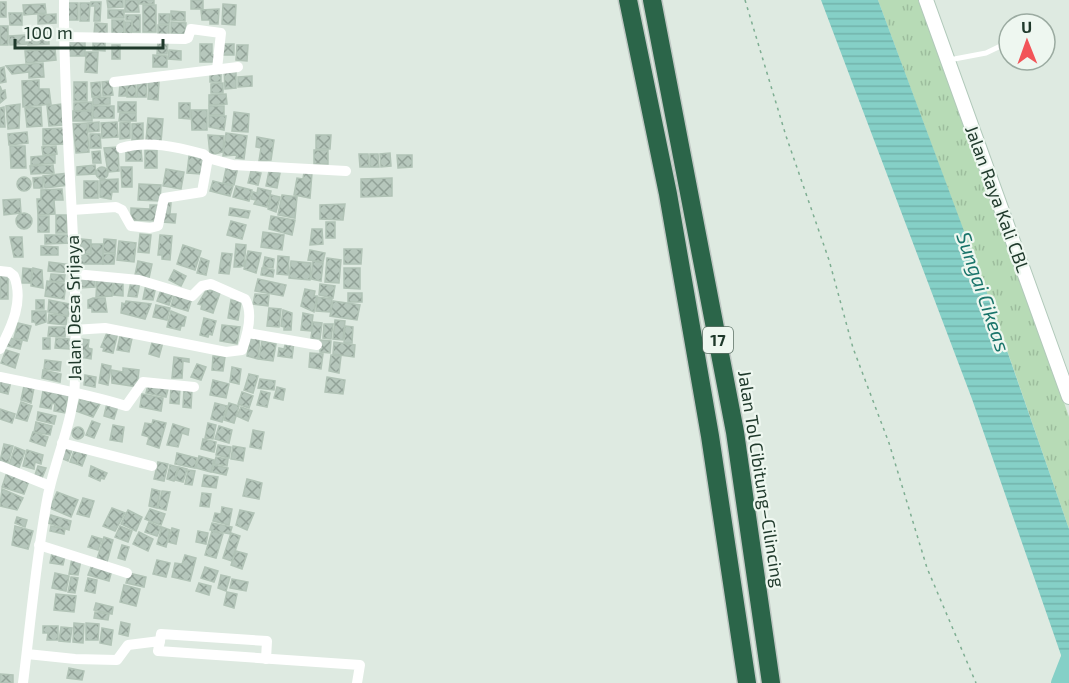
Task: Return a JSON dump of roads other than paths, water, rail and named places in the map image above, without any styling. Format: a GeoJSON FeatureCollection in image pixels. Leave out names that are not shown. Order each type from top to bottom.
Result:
{"type":"FeatureCollection","features":[{"type":"Feature","properties":{"kind":"highway","name":"17"},"geometry":{"type":"LineString","coordinates":[[628,0],[668,194],[708,425],[747,683]]}},
{"type":"Feature","properties":{"kind":"highway","name":"Jalan Tol Cibitung–Cilincing"},"geometry":{"type":"LineString","coordinates":[[652,0],[735,432],[771,683]]}},
{"type":"Feature","properties":{"kind":"highway"},"geometry":{"type":"LineString","coordinates":[[762,625],[776,683]]}},
{"type":"Feature","properties":{"kind":"street","name":"Jalan Desa Srijaya"},"geometry":{"type":"LineString","coordinates":[[23,683],[39,545],[50,486],[74,391],[75,274],[63,37],[64,0]]}},
{"type":"Feature","properties":{"kind":"street","name":"Jalan Raya Kali CBL"},"geometry":{"type":"LineString","coordinates":[[926,0],[1069,397]]}},
{"type":"Feature","properties":{"kind":"street"},"geometry":{"type":"LineString","coordinates":[[63,37],[185,39],[188,38],[191,29],[221,33],[217,69]]}},
{"type":"Feature","properties":{"kind":"street"},"geometry":{"type":"LineString","coordinates":[[114,82],[238,67]]}},
{"type":"Feature","properties":{"kind":"street"},"geometry":{"type":"LineString","coordinates":[[121,148],[145,144],[192,151],[233,165],[346,171]]}},
{"type":"Feature","properties":{"kind":"street"},"geometry":{"type":"LineString","coordinates":[[72,210],[116,207],[122,210],[131,226],[157,227],[164,198],[202,192],[208,158]]}},
{"type":"Feature","properties":{"kind":"street"},"geometry":{"type":"LineString","coordinates":[[0,271],[14,276],[17,287],[17,308],[13,324],[0,349]]}},
{"type":"Feature","properties":{"kind":"street"},"geometry":{"type":"LineString","coordinates":[[74,330],[105,328],[226,352],[242,350],[248,333],[248,304],[245,299],[211,284],[202,286],[192,296],[139,280],[75,274]]}},
{"type":"Feature","properties":{"kind":"street"},"geometry":{"type":"LineString","coordinates":[[248,333],[317,345]]}},
{"type":"Feature","properties":{"kind":"street"},"geometry":{"type":"LineString","coordinates":[[0,377],[51,389],[74,391],[126,406],[143,382],[194,387]]}},
{"type":"Feature","properties":{"kind":"street"},"geometry":{"type":"LineString","coordinates":[[62,443],[152,466]]}},
{"type":"Feature","properties":{"kind":"street"},"geometry":{"type":"LineString","coordinates":[[0,466],[50,486]]}},
{"type":"Feature","properties":{"kind":"street"},"geometry":{"type":"LineString","coordinates":[[39,545],[127,573]]}},
{"type":"Feature","properties":{"kind":"street"},"geometry":{"type":"LineString","coordinates":[[266,658],[267,641],[161,634],[158,651],[360,665],[357,683]]}},
{"type":"Feature","properties":{"kind":"street"},"geometry":{"type":"LineString","coordinates":[[27,654],[81,660],[117,660],[129,645],[160,641]]}},
{"type":"Feature","properties":{"kind":"lane"},"geometry":{"type":"LineString","coordinates":[[947,60],[986,53],[997,48]]}},
{"type":"Feature","properties":{"kind":"water","name":"Sungai Cikeas"},"geometry":{"type":"Polygon","coordinates":[[[821,0],[878,0],[986,290],[1069,529],[1069,678],[972,399],[821,0]]]}},
{"type":"Feature","properties":{"kind":"waterway"},"geometry":{"type":"LineString","coordinates":[[1060,683],[1069,660]]}}]}
